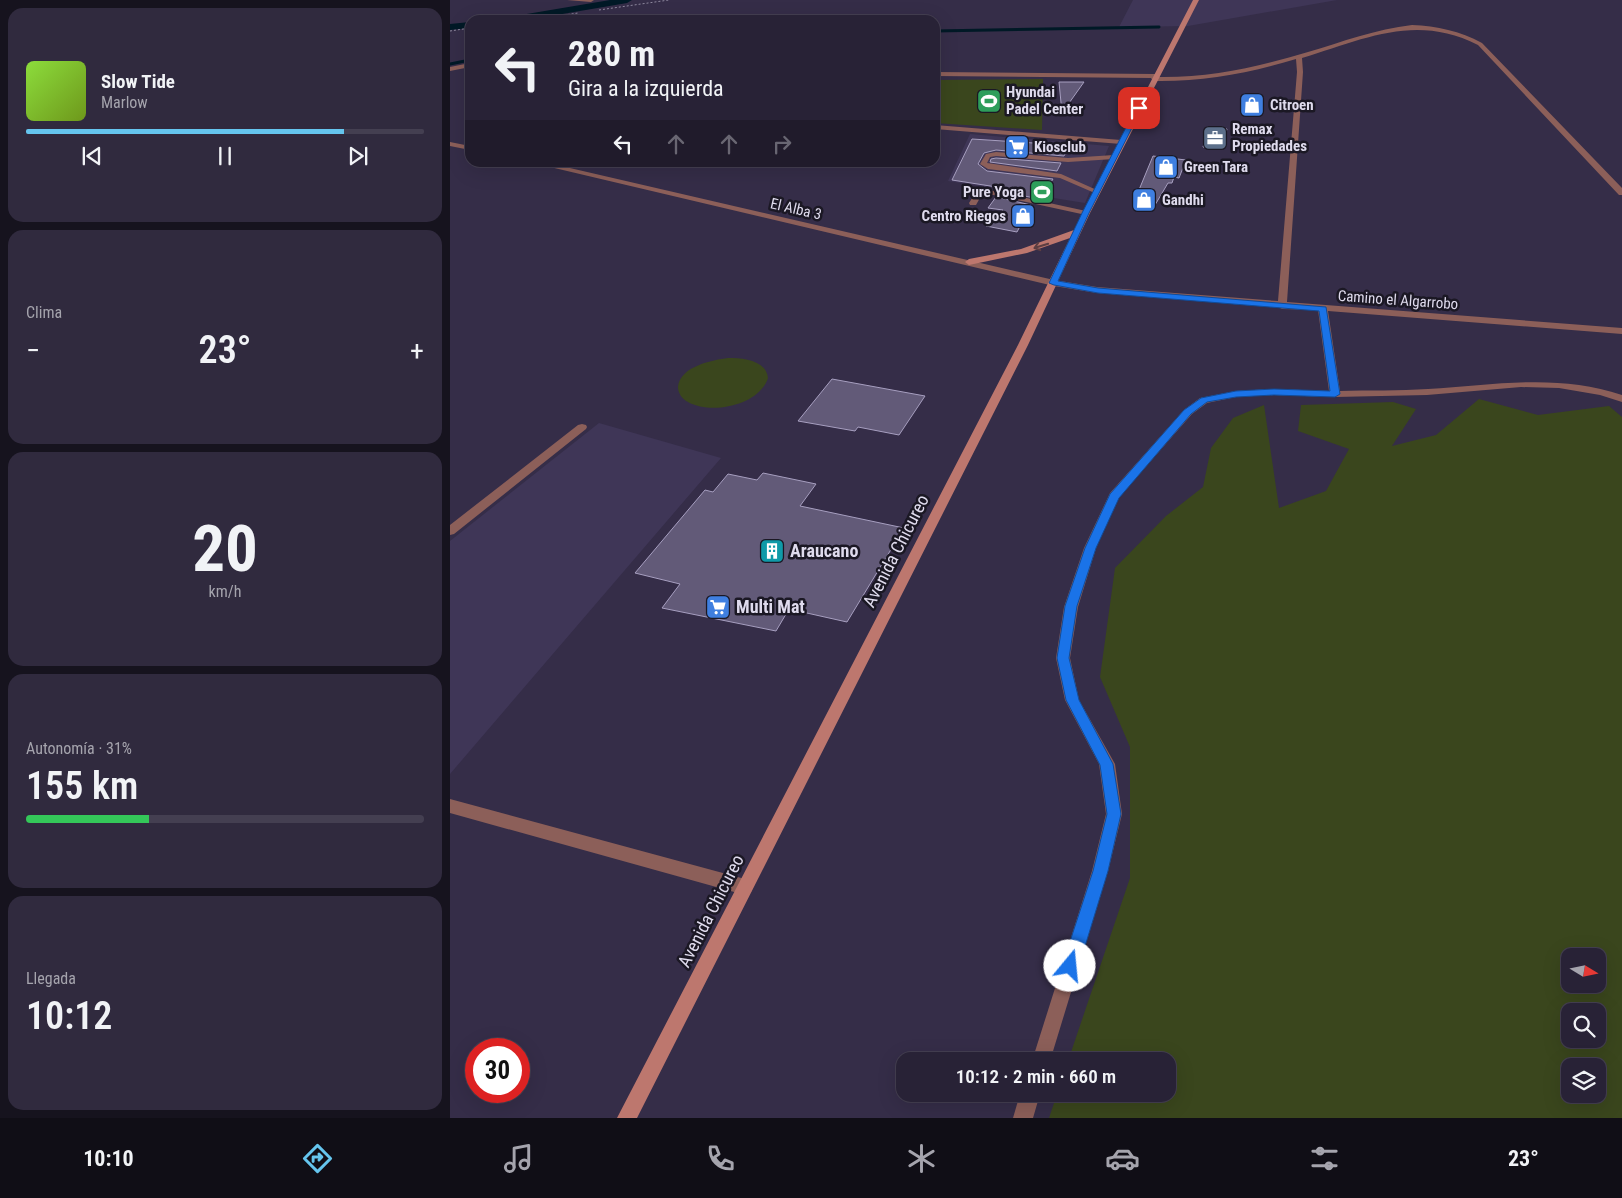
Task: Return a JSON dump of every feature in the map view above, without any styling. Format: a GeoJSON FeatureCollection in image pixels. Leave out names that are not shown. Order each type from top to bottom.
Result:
{"type":"FeatureCollection","features":[{"type":"Feature","properties":{"kind":"main road","name":"Avenida Chicureo"},"geometry":{"type":"LineString","coordinates":[[628,1118],[1054,283],[1076,232],[1121,142],[1196,0]]}},
{"type":"Feature","properties":{"kind":"main road"},"geometry":{"type":"LineString","coordinates":[[969,262],[1004,256],[1055,241],[1076,232]]}},
{"type":"Feature","properties":{"kind":"main road"},"geometry":{"type":"LineString","coordinates":[[1001,270],[1004,256]]}},
{"type":"Feature","properties":{"kind":"street"},"geometry":{"type":"LineString","coordinates":[[570,0],[591,0]]}},
{"type":"Feature","properties":{"kind":"street"},"geometry":{"type":"LineString","coordinates":[[940,74],[1154,78],[1185,81],[1218,78],[1407,27],[1430,29],[1468,38],[1480,44],[1622,193]]}},
{"type":"Feature","properties":{"kind":"street"},"geometry":{"type":"LineString","coordinates":[[1282,306],[1300,72],[1299,57]]}},
{"type":"Feature","properties":{"kind":"street"},"geometry":{"type":"LineString","coordinates":[[450,69],[465,66]]}},
{"type":"Feature","properties":{"kind":"street"},"geometry":{"type":"LineString","coordinates":[[450,144],[465,147]]}},
{"type":"Feature","properties":{"kind":"street","name":"El Alba 3"},"geometry":{"type":"LineString","coordinates":[[554,167],[1054,283]]}},
{"type":"Feature","properties":{"kind":"street","name":"Camino el Algarrobo"},"geometry":{"type":"LineString","coordinates":[[1054,283],[1085,289],[1282,306],[1622,331]]}},
{"type":"Feature","properties":{"kind":"street"},"geometry":{"type":"LineString","coordinates":[[1323,309],[1335,394]]}},
{"type":"Feature","properties":{"kind":"street"},"geometry":{"type":"LineString","coordinates":[[1044,1052],[1100,871],[1114,814],[1107,764],[1072,700],[1063,658],[1071,606],[1090,548],[1114,496],[1188,412],[1204,400],[1236,394],[1274,392],[1335,394],[1427,392],[1520,384],[1559,385],[1602,392],[1622,400]]}},
{"type":"Feature","properties":{"kind":"street"},"geometry":{"type":"LineString","coordinates":[[450,531],[582,427]]}},
{"type":"Feature","properties":{"kind":"street"},"geometry":{"type":"LineString","coordinates":[[450,806],[745,886]]}},
{"type":"Feature","properties":{"kind":"street"},"geometry":{"type":"LineString","coordinates":[[1023,1118],[1028,1102]]}},
{"type":"Feature","properties":{"kind":"lane"},"geometry":{"type":"LineString","coordinates":[[940,127],[1121,142]]}},
{"type":"Feature","properties":{"kind":"lane"},"geometry":{"type":"LineString","coordinates":[[1097,192],[1061,176],[988,167],[983,164],[988,155],[996,154],[1068,160],[1114,157]]}},
{"type":"Feature","properties":{"kind":"lane"},"geometry":{"type":"LineString","coordinates":[[1061,176],[1068,160]]}},
{"type":"Feature","properties":{"kind":"lane"},"geometry":{"type":"LineString","coordinates":[[973,203],[979,194],[989,192],[1086,213]]}},
{"type":"Feature","properties":{"kind":"path"},"geometry":{"type":"LineString","coordinates":[[450,31],[465,29]]}},
{"type":"Feature","properties":{"kind":"shaded area"},"geometry":{"type":"Polygon","coordinates":[[[1133,0],[1337,0],[1188,26],[1119,27],[1133,0]]]}},
{"type":"Feature","properties":{"kind":"shaded area"},"geometry":{"type":"Polygon","coordinates":[[[970,134],[1109,146],[1085,203],[948,181],[970,134]]]}},
{"type":"Feature","properties":{"kind":"shaded area"},"geometry":{"type":"Polygon","coordinates":[[[599,423],[721,458],[450,774],[450,541],[599,423]]]}},
{"type":"Feature","properties":{"kind":"green space","name":"Hyundai Padel Center"},"geometry":{"type":"Polygon","coordinates":[[[1043,79],[1042,130],[940,123],[940,80],[1043,79]]]}},
{"type":"Feature","properties":{"kind":"green space"},"geometry":{"type":"Polygon","coordinates":[[[728,358],[753,361],[763,367],[768,378],[763,388],[745,401],[721,408],[698,406],[682,398],[678,387],[680,380],[685,374],[698,365],[728,358]]]}},
{"type":"Feature","properties":{"kind":"green space"},"geometry":{"type":"Polygon","coordinates":[[[1479,399],[1538,415],[1609,406],[1622,417],[1622,1118],[1049,1118],[1054,1102],[1176,1102],[1176,1052],[1071,1052],[1130,878],[1130,747],[1100,677],[1115,568],[1166,516],[1203,487],[1211,448],[1233,418],[1264,405],[1279,508],[1326,491],[1349,449],[1298,431],[1301,405],[1393,402],[1416,409],[1392,446],[1436,435],[1479,399]]]}},
{"type":"Feature","properties":{"kind":"building"},"geometry":{"type":"Polygon","coordinates":[[[1059,82],[1084,82],[1062,113],[1059,82]]]}},
{"type":"Feature","properties":{"kind":"building","name":"Remax Propiedades"},"geometry":{"type":"Polygon","coordinates":[[[1209,127],[1227,129],[1221,149],[1203,147],[1209,127]]]}},
{"type":"Feature","properties":{"kind":"building"},"geometry":{"type":"Polygon","coordinates":[[[972,139],[1069,146],[1064,156],[996,150],[984,153],[978,164],[987,171],[1053,179],[1043,195],[1036,194],[1034,198],[1001,191],[1003,188],[952,180],[972,139]]]}},
{"type":"Feature","properties":{"kind":"building"},"geometry":{"type":"Polygon","coordinates":[[[1153,156],[1186,160],[1179,178],[1174,177],[1172,183],[1168,183],[1155,205],[1134,202],[1153,156]]]}},
{"type":"Feature","properties":{"kind":"building"},"geometry":{"type":"Polygon","coordinates":[[[991,159],[1061,163],[1057,171],[990,162],[991,159]]]}},
{"type":"Feature","properties":{"kind":"building"},"geometry":{"type":"Polygon","coordinates":[[[996,197],[1031,205],[1017,232],[986,226],[1003,210],[988,208],[996,197]]]}},
{"type":"Feature","properties":{"kind":"building"},"geometry":{"type":"Polygon","coordinates":[[[832,379],[925,396],[899,435],[858,427],[855,431],[798,421],[832,379]]]}},
{"type":"Feature","properties":{"kind":"building","name":"Araucano"},"geometry":{"type":"Polygon","coordinates":[[[763,473],[816,484],[800,506],[904,528],[847,622],[789,609],[776,631],[662,608],[680,584],[635,573],[705,490],[713,492],[728,474],[757,480],[763,473]]]}},
{"type":"Feature","properties":{"kind":"waterway"},"geometry":{"type":"LineString","coordinates":[[538,15],[627,0]]}},
{"type":"Feature","properties":{"kind":"waterway"},"geometry":{"type":"LineString","coordinates":[[450,27],[465,26]]}},
{"type":"Feature","properties":{"kind":"waterway"},"geometry":{"type":"LineString","coordinates":[[940,31],[1159,27]]}},
{"type":"Feature","properties":{"kind":"waterway"},"geometry":{"type":"LineString","coordinates":[[450,64],[465,61]]}},
{"type":"Feature","properties":{"kind":"place","name":"Hyundai Padel Center"},"geometry":{"type":"Point","coordinates":[989,101]}},
{"type":"Feature","properties":{"kind":"place","name":"Citroen"},"geometry":{"type":"Point","coordinates":[1252,105]}},
{"type":"Feature","properties":{"kind":"place","name":"Remax Propiedades"},"geometry":{"type":"Point","coordinates":[1215,138]}},
{"type":"Feature","properties":{"kind":"place","name":"Kiosclub"},"geometry":{"type":"Point","coordinates":[1017,147]}},
{"type":"Feature","properties":{"kind":"place","name":"Green Tara"},"geometry":{"type":"Point","coordinates":[1166,167]}},
{"type":"Feature","properties":{"kind":"place","name":"Pure Yoga"},"geometry":{"type":"Point","coordinates":[1042,192]}},
{"type":"Feature","properties":{"kind":"place","name":"Gandhi"},"geometry":{"type":"Point","coordinates":[1144,200]}},
{"type":"Feature","properties":{"kind":"place","name":"Centro Riegos"},"geometry":{"type":"Point","coordinates":[1023,216]}},
{"type":"Feature","properties":{"kind":"place","name":"Araucano"},"geometry":{"type":"Point","coordinates":[772,551]}},
{"type":"Feature","properties":{"kind":"place","name":"Multi Mat"},"geometry":{"type":"Point","coordinates":[718,607]}},
{"type":"Feature","properties":{"kind":"route"},"geometry":{"type":"LineString","coordinates":[[1070,966],[1100,871],[1114,814],[1107,764],[1072,700],[1063,658],[1071,606],[1090,548],[1114,496],[1188,412],[1204,400],[1236,394],[1274,392],[1335,394],[1323,320],[1323,309],[1098,290],[1054,283],[1076,232],[1139,108]]}}]}
